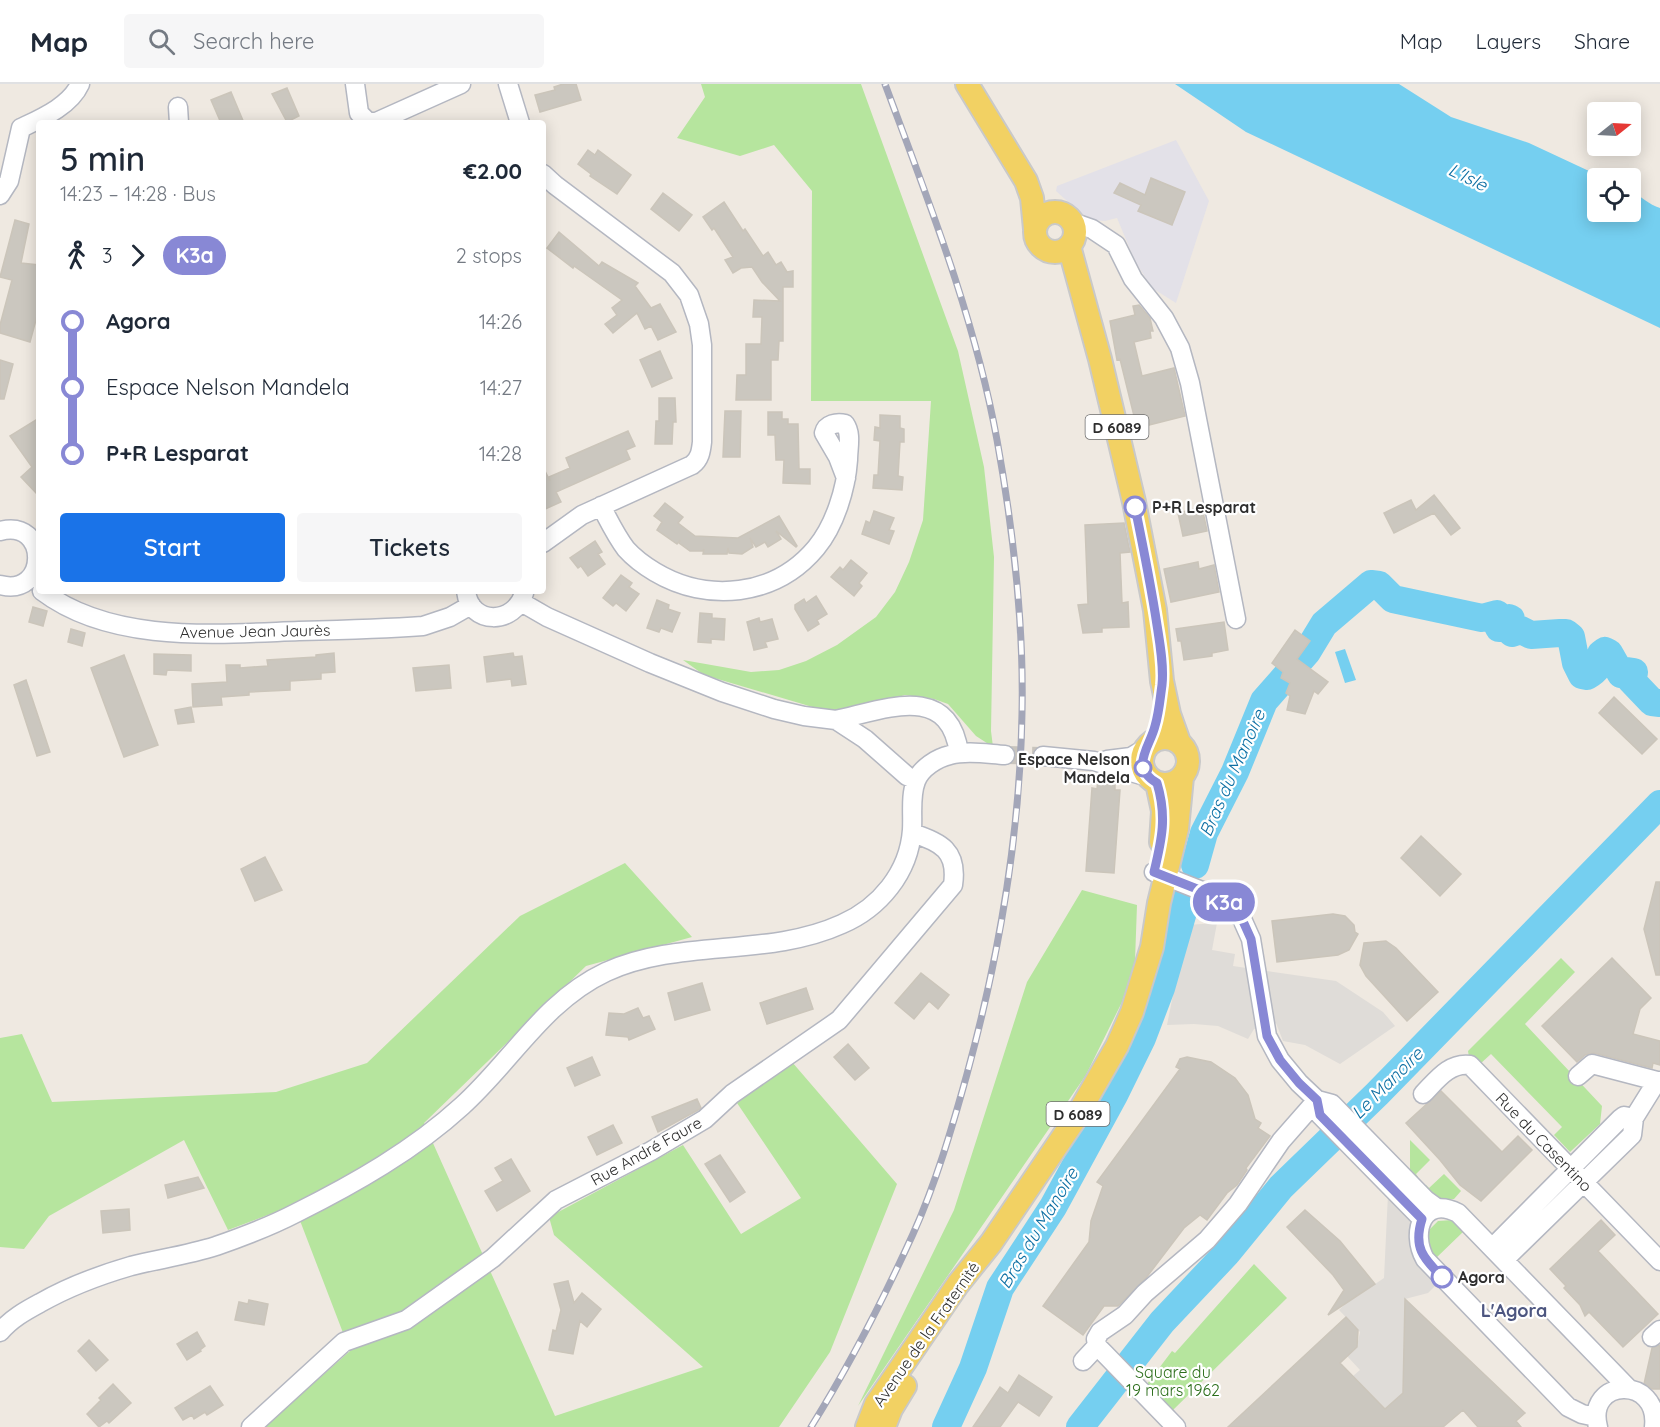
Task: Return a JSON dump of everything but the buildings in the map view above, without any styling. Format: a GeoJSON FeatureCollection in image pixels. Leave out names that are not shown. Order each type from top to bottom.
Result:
{"type":"FeatureCollection","features":[{"type":"Feature","properties":{"kind":"main road","name":"D 6089"},"geometry":{"type":"LineString","coordinates":[[967,84],[1026,181],[1065,235],[1070,276],[1084,300],[1116,423],[1148,569],[1160,645],[1162,681],[1169,714],[1179,742]]}},
{"type":"Feature","properties":{"kind":"main road","name":"D 6089"},"geometry":{"type":"LineString","coordinates":[[1026,181],[1032,198],[1035,229],[1037,223],[1046,214],[1065,235]]}},
{"type":"Feature","properties":{"kind":"main road","name":"D 6089"},"geometry":{"type":"LineString","coordinates":[[1146,748],[1157,722],[1162,681]]}},
{"type":"Feature","properties":{"kind":"main road"},"geometry":{"type":"LineString","coordinates":[[1158,739],[1172,739],[1179,742],[1188,755],[1187,770],[1182,777],[1170,784],[1152,780],[1142,763],[1146,748],[1158,739]]}},
{"type":"Feature","properties":{"kind":"main road","name":"Avenue de la Fraternité"},"geometry":{"type":"LineString","coordinates":[[867,1427],[876,1404],[958,1284],[991,1243],[1075,1119],[1102,1074],[1128,1020],[1144,974],[1146,905],[1177,829],[1182,777]]}},
{"type":"Feature","properties":{"kind":"main road","name":"Avenue de la Fraternité"},"geometry":{"type":"LineString","coordinates":[[1152,780],[1161,796],[1164,822],[1160,874]]}},
{"type":"Feature","properties":{"kind":"main road","name":"Avenue de la Fraternité"},"geometry":{"type":"LineString","coordinates":[[884,1427],[891,1409],[967,1290],[991,1243]]}},
{"type":"Feature","properties":{"kind":"street"},"geometry":{"type":"LineString","coordinates":[[0,195],[9,181],[21,128],[63,104],[80,84]]}},
{"type":"Feature","properties":{"kind":"street"},"geometry":{"type":"LineString","coordinates":[[355,84],[359,114],[366,120]]}},
{"type":"Feature","properties":{"kind":"street"},"geometry":{"type":"LineString","coordinates":[[380,120],[461,84]]}},
{"type":"Feature","properties":{"kind":"street"},"geometry":{"type":"LineString","coordinates":[[508,84],[519,120]]}},
{"type":"Feature","properties":{"kind":"street"},"geometry":{"type":"LineString","coordinates":[[546,177],[672,273],[689,295],[699,324],[702,345],[702,442],[697,461],[582,515],[546,541]]}},
{"type":"Feature","properties":{"kind":"street"},"geometry":{"type":"LineString","coordinates":[[1065,235],[1107,237],[1116,245],[1133,279],[1164,318],[1180,348],[1190,383],[1236,619]]}},
{"type":"Feature","properties":{"kind":"street"},"geometry":{"type":"LineString","coordinates":[[601,506],[627,550],[644,565],[680,585],[698,590],[742,591],[793,570],[816,548],[840,501],[846,478]]}},
{"type":"Feature","properties":{"kind":"street"},"geometry":{"type":"LineString","coordinates":[[0,531],[34,531],[36,547]]}},
{"type":"Feature","properties":{"kind":"street"},"geometry":{"type":"LineString","coordinates":[[0,585],[36,586],[34,572],[36,568]]}},
{"type":"Feature","properties":{"kind":"street","name":"Avenue Jean Jaurès"},"geometry":{"type":"LineString","coordinates":[[48,594],[70,609],[93,618],[149,630],[228,634],[414,627],[435,623],[468,598]]}},
{"type":"Feature","properties":{"kind":"street"},"geometry":{"type":"LineString","coordinates":[[468,598],[476,611],[484,615],[501,617],[509,614],[523,596],[547,616],[650,663],[722,692],[774,709],[836,720],[894,707],[920,706],[932,709],[942,715],[948,723],[957,742],[959,753]]}},
{"type":"Feature","properties":{"kind":"street"},"geometry":{"type":"LineString","coordinates":[[836,720],[865,739],[907,776],[916,780]]}},
{"type":"Feature","properties":{"kind":"street"},"geometry":{"type":"LineString","coordinates":[[1043,756],[1094,761],[1131,757],[1146,748]]}},
{"type":"Feature","properties":{"kind":"street"},"geometry":{"type":"LineString","coordinates":[[0,1332],[8,1323],[62,1290],[129,1267],[215,1246],[294,1215],[358,1179],[415,1144],[462,1107],[531,1029],[582,985],[605,973],[627,964],[673,954],[770,944],[796,939],[824,932],[860,916],[883,896],[901,868],[912,833],[912,809],[916,780],[931,764],[941,758],[959,753],[1005,755]]}},
{"type":"Feature","properties":{"kind":"street"},"geometry":{"type":"LineString","coordinates":[[1094,761],[1152,780]]}},
{"type":"Feature","properties":{"kind":"street","name":"Rue André Faure"},"geometry":{"type":"LineString","coordinates":[[251,1427],[344,1342],[406,1320],[492,1258],[556,1200],[651,1151],[705,1119],[732,1094],[839,1020],[953,885],[954,867],[946,850],[935,842],[912,833]]}},
{"type":"Feature","properties":{"kind":"street"},"geometry":{"type":"LineString","coordinates":[[1160,874],[1220,898],[1242,919],[1251,939],[1267,1036],[1280,1060],[1299,1083],[1317,1100],[1332,1104],[1333,1116],[1425,1200],[1437,1208],[1458,1213],[1629,1389],[1644,1395],[1657,1407],[1654,1427]]}},
{"type":"Feature","properties":{"kind":"street","name":"Rue du Casentino"},"geometry":{"type":"LineString","coordinates":[[1422,1094],[1450,1068],[1461,1064],[1470,1065],[1660,1261]]}},
{"type":"Feature","properties":{"kind":"street"},"geometry":{"type":"LineString","coordinates":[[1498,1253],[1584,1183],[1632,1135],[1634,1118],[1659,1081],[1592,1064],[1578,1076]]}},
{"type":"Feature","properties":{"kind":"street"},"geometry":{"type":"LineString","coordinates":[[1176,1427],[1100,1349],[1096,1339],[1100,1332],[1125,1315],[1145,1293],[1207,1240],[1238,1204],[1281,1141],[1317,1100]]}},
{"type":"Feature","properties":{"kind":"street"},"geometry":{"type":"LineString","coordinates":[[1498,1253],[1583,1155],[1624,1116],[1634,1118]]}},
{"type":"Feature","properties":{"kind":"street"},"geometry":{"type":"LineString","coordinates":[[1355,1138],[1422,1219]]}},
{"type":"Feature","properties":{"kind":"street"},"geometry":{"type":"LineString","coordinates":[[1437,1208],[1428,1212],[1422,1219],[1418,1232],[1419,1248],[1425,1259],[1574,1419],[1597,1422],[1603,1399],[1610,1393],[1629,1389]]}},
{"type":"Feature","properties":{"kind":"street"},"geometry":{"type":"LineString","coordinates":[[1083,1361],[1100,1349]]}},
{"type":"Feature","properties":{"kind":"shaded area"},"geometry":{"type":"Polygon","coordinates":[[[1176,140],[1209,201],[1176,303],[1152,288],[1135,261],[1117,218],[1105,221],[1092,220],[1056,191],[1057,186],[1176,140]]]}},
{"type":"Feature","properties":{"kind":"shaded area"},"geometry":{"type":"Polygon","coordinates":[[[1217,923],[1212,950],[1235,954],[1233,966],[1336,981],[1383,1012],[1395,1026],[1340,1064],[1305,1045],[1283,1041],[1276,1023],[1254,1029],[1248,1039],[1218,1026],[1167,1025],[1187,925],[1217,923]]]}},
{"type":"Feature","properties":{"kind":"shaded area"},"geometry":{"type":"Polygon","coordinates":[[[1388,1194],[1410,1216],[1412,1254],[1439,1282],[1428,1293],[1405,1299],[1403,1393],[1386,1409],[1353,1376],[1360,1370],[1347,1356],[1357,1347],[1360,1332],[1339,1310],[1355,1295],[1356,1297],[1384,1278],[1388,1194]]]}},
{"type":"Feature","properties":{"kind":"green space"},"geometry":{"type":"Polygon","coordinates":[[[701,84],[861,84],[958,351],[984,467],[994,557],[991,731],[993,747],[976,736],[948,704],[934,699],[905,695],[870,705],[826,711],[704,675],[683,660],[751,672],[779,670],[806,661],[837,645],[876,617],[895,592],[909,562],[923,520],[931,401],[811,401],[812,191],[774,145],[740,156],[677,138],[705,97],[701,84]]]}},
{"type":"Feature","properties":{"kind":"green space"},"geometry":{"type":"Polygon","coordinates":[[[625,863],[692,937],[586,966],[424,1123],[555,1416],[703,1367],[554,1235],[549,1217],[683,1145],[741,1234],[801,1198],[735,1100],[792,1062],[897,1184],[830,1352],[779,1427],[264,1427],[350,1351],[294,1205],[228,1230],[184,1140],[49,1216],[24,1249],[0,1247],[0,1038],[22,1034],[52,1102],[276,1092],[367,1063],[520,916],[625,863]]]}},
{"type":"Feature","properties":{"kind":"green space"},"geometry":{"type":"Polygon","coordinates":[[[1082,890],[1137,905],[1135,961],[1122,1002],[1086,1075],[858,1406],[954,1210],[1027,982],[1082,890]]]}},
{"type":"Feature","properties":{"kind":"green space"},"geometry":{"type":"Polygon","coordinates":[[[1561,958],[1575,972],[1525,1024],[1602,1106],[1600,1124],[1570,1152],[1554,1135],[1562,1127],[1491,1054],[1480,1064],[1469,1057],[1468,1051],[1561,958]]]}},
{"type":"Feature","properties":{"kind":"green space"},"geometry":{"type":"Polygon","coordinates":[[[1410,1140],[1430,1160],[1416,1174],[1418,1177],[1415,1181],[1410,1176],[1410,1140]]]}},
{"type":"Feature","properties":{"kind":"green space"},"geometry":{"type":"Polygon","coordinates":[[[1444,1174],[1461,1191],[1454,1199],[1436,1200],[1422,1189],[1426,1185],[1429,1188],[1444,1174]]]}},
{"type":"Feature","properties":{"kind":"green space"},"geometry":{"type":"Polygon","coordinates":[[[1453,1220],[1463,1232],[1435,1259],[1426,1250],[1425,1234],[1438,1221],[1453,1220]]]}},
{"type":"Feature","properties":{"kind":"green space","name":"Square du 19 mars 1962"},"geometry":{"type":"Polygon","coordinates":[[[1254,1264],[1287,1298],[1173,1410],[1147,1384],[1172,1351],[1175,1353],[1254,1264]]]}},
{"type":"Feature","properties":{"kind":"water","name":"L'Isle"},"geometry":{"type":"Polygon","coordinates":[[[1175,84],[1399,84],[1451,117],[1529,143],[1587,170],[1587,222],[1641,222],[1641,198],[1660,208],[1660,328],[1246,132],[1175,84]]]}},
{"type":"Feature","properties":{"kind":"water"},"geometry":{"type":"Polygon","coordinates":[[[1345,649],[1356,680],[1345,683],[1335,652],[1345,649]]]}},
{"type":"Feature","properties":{"kind":"waterway","name":"Bras du Manoire"},"geometry":{"type":"LineString","coordinates":[[1195,865],[1204,833],[1235,772],[1264,701],[1307,652],[1324,624],[1371,584],[1379,585],[1393,599],[1482,618],[1497,614],[1499,628],[1502,628],[1509,618],[1512,633],[1521,630],[1531,635],[1566,633],[1571,637],[1576,663],[1582,675],[1587,676],[1596,670],[1601,654],[1605,651],[1609,653],[1621,674],[1627,671],[1634,672],[1631,680],[1652,702],[1660,703]]}},
{"type":"Feature","properties":{"kind":"waterway","name":"Le Manoire"},"geometry":{"type":"LineString","coordinates":[[1080,1427],[1162,1322],[1227,1253],[1281,1187],[1377,1094],[1660,804]]}},
{"type":"Feature","properties":{"kind":"waterway","name":"Bras du Manoire"},"geometry":{"type":"LineString","coordinates":[[946,1427],[973,1368],[1000,1288],[1053,1207],[1142,1038],[1161,988],[1187,898]]}},
{"type":"Feature","properties":{"kind":"tunnel"},"geometry":{"type":"LineString","coordinates":[[1005,755],[1043,756]]}},
{"type":"Feature","properties":{"kind":"railway"},"geometry":{"type":"LineString","coordinates":[[811,1427],[852,1357],[902,1259],[929,1195],[949,1135],[967,1074],[998,940],[1012,850],[1020,759],[1022,679],[1019,610],[1008,507],[988,394],[949,260],[885,84]]}},
{"type":"Feature","properties":{"kind":"bus line","name":"K3a"},"geometry":{"type":"LineString","coordinates":[[1135,507],[1155,610],[1162,681],[1155,730],[1143,755],[1142,763],[1148,777],[1157,783],[1163,811],[1162,838],[1154,872],[1220,898],[1242,919],[1248,928],[1254,951],[1265,1030],[1272,1047],[1299,1083],[1317,1100],[1320,1115],[1422,1219],[1418,1232],[1419,1248],[1425,1259],[1442,1277]]}},
{"type":"Feature","properties":{"kind":"place","name":"P+R Lesparat"},"geometry":{"type":"Point","coordinates":[1135,507]}},
{"type":"Feature","properties":{"kind":"place","name":"Espace Nelson Mandela"},"geometry":{"type":"Point","coordinates":[1143,768]}},
{"type":"Feature","properties":{"kind":"place","name":"Agora"},"geometry":{"type":"Point","coordinates":[1442,1277]}},
{"type":"Feature","properties":{"kind":"district","name":"L'Agora"},"geometry":{"type":"Point","coordinates":[1514,1310]}}]}
